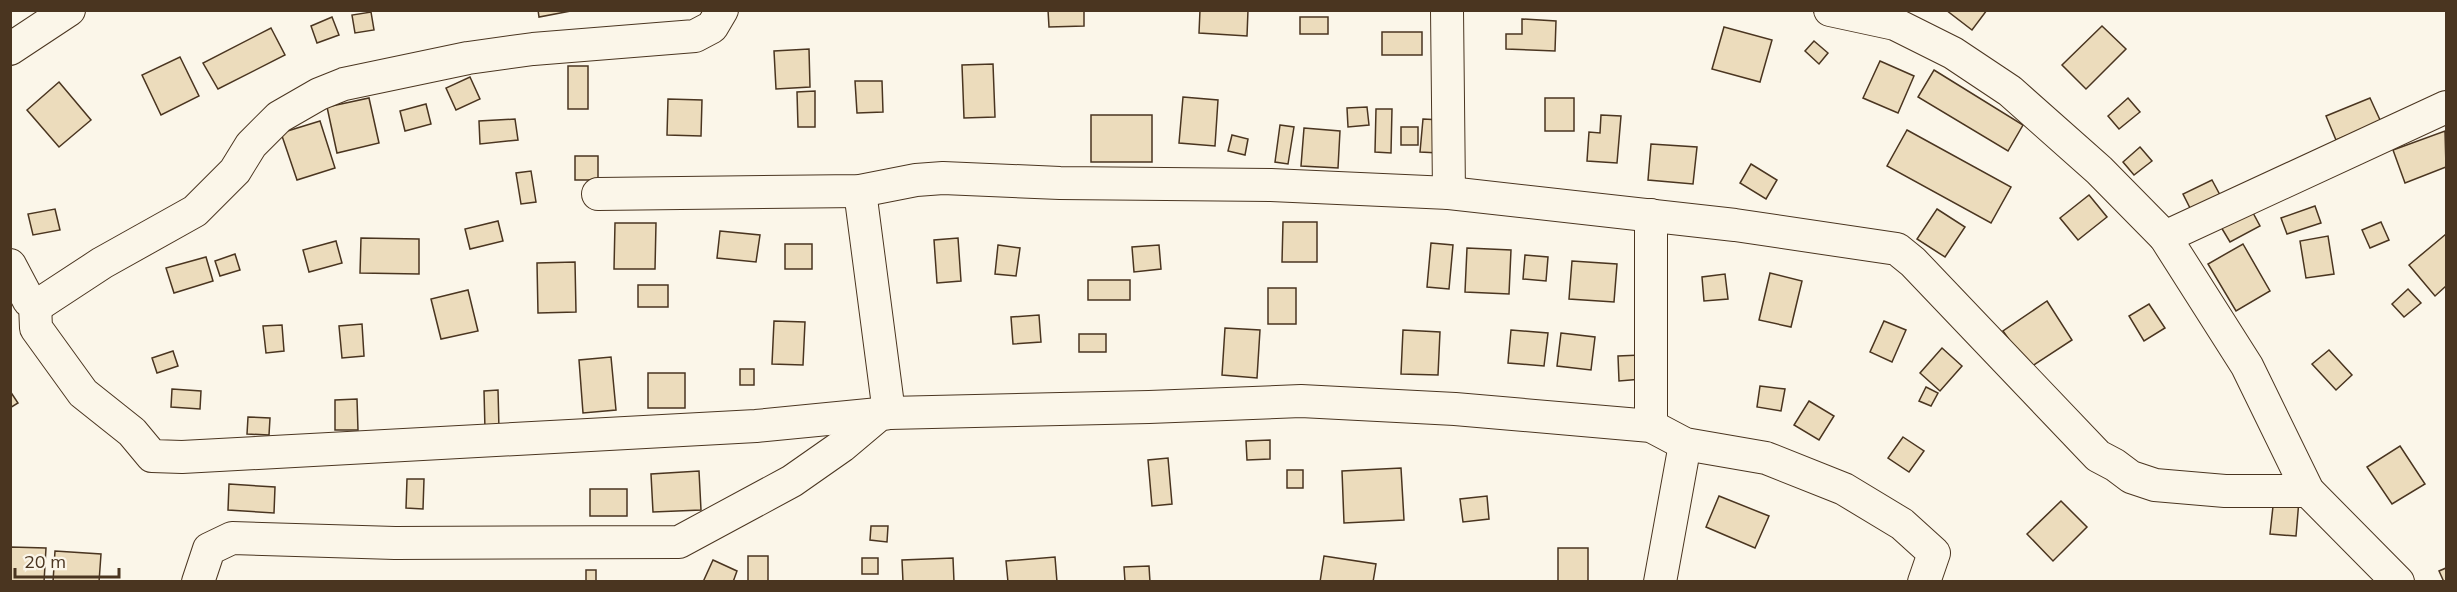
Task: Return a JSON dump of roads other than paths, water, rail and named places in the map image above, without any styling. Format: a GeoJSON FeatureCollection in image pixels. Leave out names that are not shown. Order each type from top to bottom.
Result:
{"type":"FeatureCollection","features":[{"type":"Feature","properties":{"kind":"street"},"geometry":{"type":"LineString","coordinates":[[10,49],[69,10]]}},
{"type":"Feature","properties":{"kind":"street"},"geometry":{"type":"LineString","coordinates":[[10,265],[29,301],[35,304],[41,303],[102,263],[195,211],[235,171],[251,145],[279,117],[319,94],[344,84],[468,58],[533,49],[695,36],[712,27],[722,10]]}},
{"type":"Feature","properties":{"kind":"street"},"geometry":{"type":"LineString","coordinates":[[1447,10],[1449,193]]}},
{"type":"Feature","properties":{"kind":"street"},"geometry":{"type":"LineString","coordinates":[[1830,10],[1895,24],[1953,53],[2010,91],[2099,170],[2165,237],[2247,366],[2308,491],[2398,582]]}},
{"type":"Feature","properties":{"kind":"street"},"geometry":{"type":"LineString","coordinates":[[2165,237],[2446,107]]}},
{"type":"Feature","properties":{"kind":"street"},"geometry":{"type":"LineString","coordinates":[[598,194],[860,191],[916,180],[943,178],[1060,183],[1271,185],[1449,193],[1651,215],[1897,249],[1927,276],[2098,456],[2131,477],[2155,485],[2225,491],[2308,491]]}},
{"type":"Feature","properties":{"kind":"street"},"geometry":{"type":"LineString","coordinates":[[860,191],[884,414]]}},
{"type":"Feature","properties":{"kind":"street"},"geometry":{"type":"LineString","coordinates":[[1651,215],[1651,426]]}},
{"type":"Feature","properties":{"kind":"street"},"geometry":{"type":"LineString","coordinates":[[35,304],[36,328],[83,393],[132,432],[152,456],[182,457],[491,442],[756,426],[884,414],[1301,401],[1455,409],[1651,426],[1685,444],[1766,459],[1844,489],[1902,524],[1934,553],[1923,582]]}},
{"type":"Feature","properties":{"kind":"street"},"geometry":{"type":"LineString","coordinates":[[198,582],[209,549],[232,538],[394,543],[679,542],[792,481],[884,414]]}},
{"type":"Feature","properties":{"kind":"street"},"geometry":{"type":"LineString","coordinates":[[1660,582],[1685,444]]}}]}
